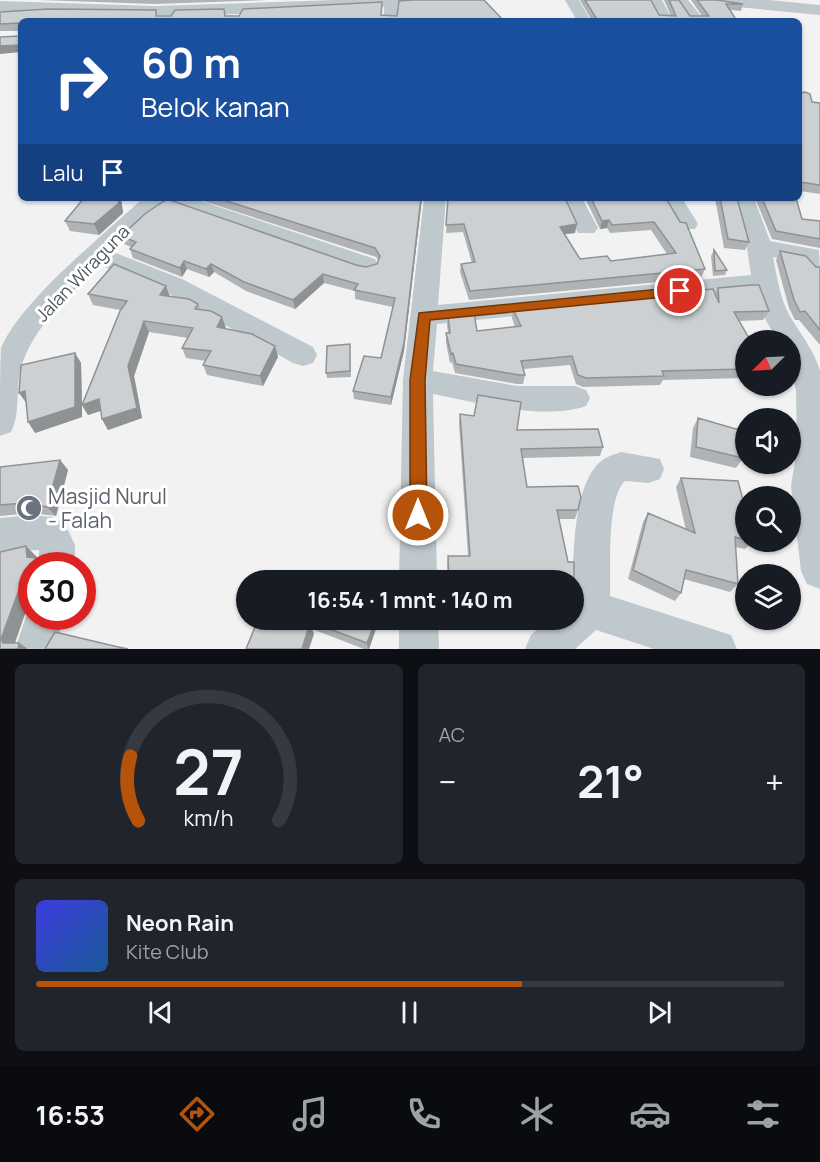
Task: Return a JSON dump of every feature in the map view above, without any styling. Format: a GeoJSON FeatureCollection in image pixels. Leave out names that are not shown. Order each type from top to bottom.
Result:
{"type":"FeatureCollection","features":[{"type":"Feature","properties":{"kind":"street"},"geometry":{"type":"LineString","coordinates":[[0,10],[235,15],[353,2],[412,0]]}},
{"type":"Feature","properties":{"kind":"street"},"geometry":{"type":"LineString","coordinates":[[573,0],[582,18]]}},
{"type":"Feature","properties":{"kind":"street"},"geometry":{"type":"LineString","coordinates":[[655,0],[664,18]]}},
{"type":"Feature","properties":{"kind":"street"},"geometry":{"type":"LineString","coordinates":[[681,0],[696,18]]}},
{"type":"Feature","properties":{"kind":"street"},"geometry":{"type":"LineString","coordinates":[[716,0],[820,10]]}},
{"type":"Feature","properties":{"kind":"street"},"geometry":{"type":"LineString","coordinates":[[813,0],[820,4]]}},
{"type":"Feature","properties":{"kind":"street"},"geometry":{"type":"LineString","coordinates":[[390,2],[390,18]]}},
{"type":"Feature","properties":{"kind":"street","name":"Jalan Wiraguna"},"geometry":{"type":"LineString","coordinates":[[0,423],[5,375],[10,357],[49,303],[153,201]]}},
{"type":"Feature","properties":{"kind":"street"},"geometry":{"type":"LineString","coordinates":[[180,201],[366,265]]}},
{"type":"Feature","properties":{"kind":"street"},"geometry":{"type":"LineString","coordinates":[[418,570],[418,380],[435,201]]}},
{"type":"Feature","properties":{"kind":"street"},"geometry":{"type":"LineString","coordinates":[[572,201],[586,228]]}},
{"type":"Feature","properties":{"kind":"street"},"geometry":{"type":"LineString","coordinates":[[673,201],[687,224]]}},
{"type":"Feature","properties":{"kind":"street"},"geometry":{"type":"LineString","coordinates":[[744,201],[759,248],[765,282],[778,319],[802,358],[810,390],[813,448],[808,486],[820,572]]}},
{"type":"Feature","properties":{"kind":"street"},"geometry":{"type":"LineString","coordinates":[[759,248],[810,255],[820,267]]}},
{"type":"Feature","properties":{"kind":"street"},"geometry":{"type":"LineString","coordinates":[[98,255],[173,285],[303,355]]}},
{"type":"Feature","properties":{"kind":"street"},"geometry":{"type":"LineString","coordinates":[[423,316],[765,282]]}},
{"type":"Feature","properties":{"kind":"street"},"geometry":{"type":"LineString","coordinates":[[418,380],[517,398],[575,398]]}},
{"type":"Feature","properties":{"kind":"street"},"geometry":{"type":"LineString","coordinates":[[545,649],[590,609],[599,503],[603,485],[612,471],[621,466],[648,469]]}},
{"type":"Feature","properties":{"kind":"street"},"geometry":{"type":"LineString","coordinates":[[0,535],[32,532],[51,534],[57,545],[57,552]]}},
{"type":"Feature","properties":{"kind":"street"},"geometry":{"type":"LineString","coordinates":[[590,609],[717,649]]}},
{"type":"Feature","properties":{"kind":"street"},"geometry":{"type":"LineString","coordinates":[[35,649],[41,630]]}},
{"type":"Feature","properties":{"kind":"street"},"geometry":{"type":"LineString","coordinates":[[418,630],[419,649]]}},
{"type":"Feature","properties":{"kind":"building"},"geometry":{"type":"Polygon","coordinates":[[[484,0],[501,18],[18,18],[18,23],[0,24],[0,12],[48,9],[156,10],[156,16],[171,16],[175,10],[224,9],[225,16],[239,16],[243,9],[382,2],[381,15],[397,16],[399,1],[484,0]]]}},
{"type":"Feature","properties":{"kind":"building"},"geometry":{"type":"Polygon","coordinates":[[[585,0],[651,0],[659,15],[676,16],[669,0],[679,0],[690,16],[709,16],[697,0],[743,4],[726,4],[735,18],[596,18],[585,0]]]}},
{"type":"Feature","properties":{"kind":"building"},"geometry":{"type":"Polygon","coordinates":[[[18,36],[18,45],[0,46],[0,37],[18,36]]]}},
{"type":"Feature","properties":{"kind":"building"},"geometry":{"type":"Polygon","coordinates":[[[802,93],[810,94],[812,102],[820,103],[820,185],[802,182],[802,93]]]}},
{"type":"Feature","properties":{"kind":"building"},"geometry":{"type":"Polygon","coordinates":[[[82,201],[119,201],[94,224],[65,221],[82,201]]]}},
{"type":"Feature","properties":{"kind":"building"},"geometry":{"type":"Polygon","coordinates":[[[164,201],[173,201],[356,265],[366,267],[377,264],[380,256],[375,248],[226,201],[421,201],[404,343],[391,397],[353,391],[364,356],[381,358],[395,298],[354,290],[358,284],[323,274],[293,300],[244,282],[211,264],[206,269],[184,261],[180,268],[130,249],[136,242],[121,236],[146,213],[164,201]]]}},
{"type":"Feature","properties":{"kind":"building"},"geometry":{"type":"Polygon","coordinates":[[[448,201],[566,201],[577,224],[560,227],[580,259],[607,256],[611,261],[676,253],[654,222],[612,225],[609,220],[602,221],[592,201],[668,201],[680,222],[686,223],[705,269],[470,291],[461,264],[475,262],[464,224],[446,225],[448,201]]]}},
{"type":"Feature","properties":{"kind":"building"},"geometry":{"type":"Polygon","coordinates":[[[721,201],[738,201],[749,242],[728,239],[721,201]]]}},
{"type":"Feature","properties":{"kind":"building"},"geometry":{"type":"Polygon","coordinates":[[[763,201],[797,201],[802,219],[820,221],[820,239],[776,231],[763,201]]]}},
{"type":"Feature","properties":{"kind":"building"},"geometry":{"type":"Polygon","coordinates":[[[714,250],[727,270],[715,271],[714,250]]]}},
{"type":"Feature","properties":{"kind":"building"},"geometry":{"type":"Polygon","coordinates":[[[780,251],[806,256],[816,267],[820,267],[820,330],[805,311],[800,312],[794,300],[780,251]]]}},
{"type":"Feature","properties":{"kind":"building"},"geometry":{"type":"Polygon","coordinates":[[[114,264],[166,286],[160,295],[189,299],[198,304],[195,309],[211,311],[222,317],[217,327],[252,334],[275,346],[260,376],[203,365],[211,351],[182,348],[193,328],[144,321],[128,366],[137,408],[102,419],[99,399],[82,405],[120,311],[127,301],[88,294],[114,264]]]}},
{"type":"Feature","properties":{"kind":"building"},"geometry":{"type":"Polygon","coordinates":[[[759,285],[769,311],[734,312],[744,330],[735,330],[735,369],[662,371],[664,376],[586,378],[578,375],[572,356],[521,361],[525,375],[519,375],[456,364],[446,333],[450,333],[448,316],[474,313],[477,331],[521,326],[513,309],[713,289],[719,303],[718,288],[759,285]]]}},
{"type":"Feature","properties":{"kind":"building"},"geometry":{"type":"Polygon","coordinates":[[[350,344],[350,371],[326,373],[327,346],[350,344]]]}},
{"type":"Feature","properties":{"kind":"building"},"geometry":{"type":"Polygon","coordinates":[[[75,353],[75,407],[28,422],[25,391],[19,393],[21,365],[75,353]]]}},
{"type":"Feature","properties":{"kind":"building"},"geometry":{"type":"Polygon","coordinates":[[[478,395],[521,402],[517,430],[598,429],[603,447],[521,449],[527,487],[578,486],[581,497],[578,510],[557,510],[568,562],[574,562],[574,570],[449,570],[448,556],[470,556],[460,414],[474,416],[478,395]]]}},
{"type":"Feature","properties":{"kind":"building"},"geometry":{"type":"Polygon","coordinates":[[[698,418],[735,429],[735,456],[696,447],[698,418]]]}},
{"type":"Feature","properties":{"kind":"building"},"geometry":{"type":"Polygon","coordinates":[[[60,460],[47,507],[24,503],[0,505],[0,467],[60,460]]]}},
{"type":"Feature","properties":{"kind":"building"},"geometry":{"type":"Polygon","coordinates":[[[681,478],[738,481],[739,486],[735,486],[735,583],[686,570],[681,593],[633,570],[648,513],[695,533],[681,478]]]}},
{"type":"Feature","properties":{"kind":"building"},"geometry":{"type":"Polygon","coordinates":[[[26,546],[27,552],[18,552],[18,593],[1,639],[3,643],[19,643],[18,649],[0,649],[0,552],[26,546]]]}},
{"type":"Feature","properties":{"kind":"building"},"geometry":{"type":"Polygon","coordinates":[[[254,630],[308,630],[302,649],[246,649],[254,630]]]}},
{"type":"Feature","properties":{"kind":"building"},"geometry":{"type":"Polygon","coordinates":[[[332,630],[372,630],[367,643],[332,630]]]}},
{"type":"Feature","properties":{"kind":"building"},"geometry":{"type":"Polygon","coordinates":[[[55,632],[114,646],[128,649],[45,649],[55,632]]]}},
{"type":"Feature","properties":{"kind":"place","name":"Masjid Nurul - Falah"},"geometry":{"type":"Point","coordinates":[29,508]}},
{"type":"Feature","properties":{"kind":"route"},"geometry":{"type":"LineString","coordinates":[[418,515],[418,380],[423,316],[680,291]]}}]}
